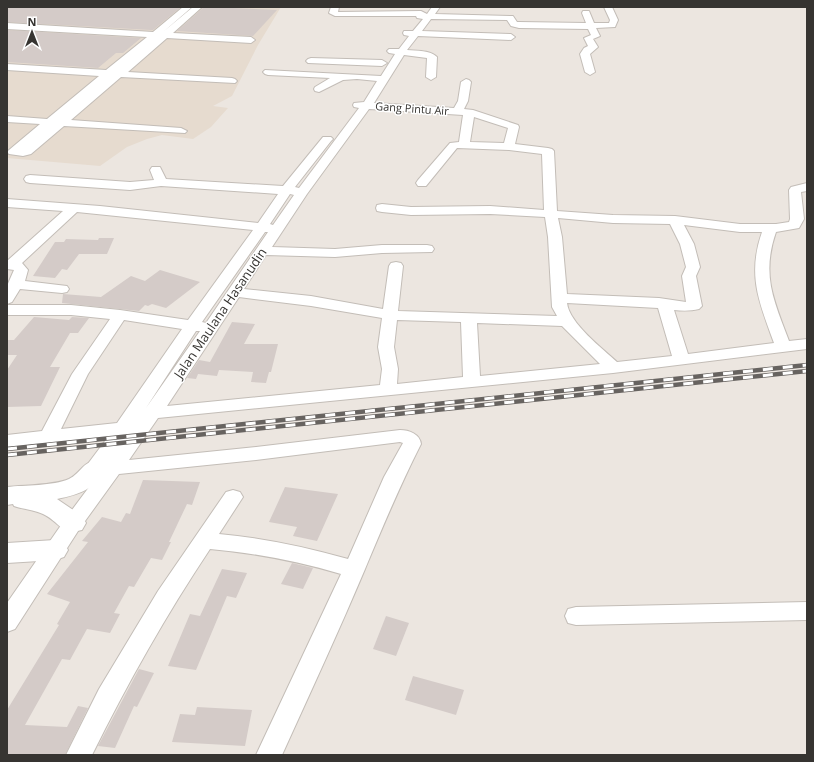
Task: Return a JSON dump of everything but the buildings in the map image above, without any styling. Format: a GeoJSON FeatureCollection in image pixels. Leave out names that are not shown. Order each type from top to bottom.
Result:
{"type":"FeatureCollection","features":[{"type":"Feature","properties":{"kind":"main road"},"geometry":{"type":"LineString","coordinates":[[7,497],[56,491],[74,487],[84,482],[103,468]]}},
{"type":"Feature","properties":{"kind":"main road"},"geometry":{"type":"LineString","coordinates":[[7,497],[50,506],[73,523]]}},
{"type":"Feature","properties":{"kind":"main road"},"geometry":{"type":"LineString","coordinates":[[7,553],[55,550]]}},
{"type":"Feature","properties":{"kind":"street"},"geometry":{"type":"LineString","coordinates":[[188,7],[13,152],[27,152],[198,7]]}},
{"type":"Feature","properties":{"kind":"street"},"geometry":{"type":"LineString","coordinates":[[335,7],[335,14],[487,14],[508,18],[514,24],[518,25],[591,26],[614,25],[613,15],[608,7]]}},
{"type":"Feature","properties":{"kind":"street","name":"Jalan Maulana Hasanudin"},"geometry":{"type":"LineString","coordinates":[[373,78],[410,33],[423,13],[436,7]]}},
{"type":"Feature","properties":{"kind":"street"},"geometry":{"type":"LineString","coordinates":[[586,13],[596,36],[588,38],[593,47],[587,50],[585,54],[590,72]]}},
{"type":"Feature","properties":{"kind":"street"},"geometry":{"type":"LineString","coordinates":[[7,26],[251,40]]}},
{"type":"Feature","properties":{"kind":"street"},"geometry":{"type":"LineString","coordinates":[[410,33],[511,37]]}},
{"type":"Feature","properties":{"kind":"street"},"geometry":{"type":"LineString","coordinates":[[396,51],[423,54],[432,57],[431,77]]}},
{"type":"Feature","properties":{"kind":"street","name":"Jalan Maulana Hasanudin"},"geometry":{"type":"LineString","coordinates":[[103,468],[152,413],[361,105],[379,63],[396,51]]}},
{"type":"Feature","properties":{"kind":"street"},"geometry":{"type":"LineString","coordinates":[[311,61],[379,63]]}},
{"type":"Feature","properties":{"kind":"street"},"geometry":{"type":"LineString","coordinates":[[7,67],[232,81]]}},
{"type":"Feature","properties":{"kind":"street"},"geometry":{"type":"LineString","coordinates":[[268,72],[373,78]]}},
{"type":"Feature","properties":{"kind":"street"},"geometry":{"type":"LineString","coordinates":[[319,89],[328,82],[345,76]]}},
{"type":"Feature","properties":{"kind":"street"},"geometry":{"type":"LineString","coordinates":[[464,145],[463,101],[466,82]]}},
{"type":"Feature","properties":{"kind":"street","name":"Jalan Maulana Hasanudin"},"geometry":{"type":"LineString","coordinates":[[7,622],[73,523],[128,422],[192,325],[222,285],[253,227],[361,105]]}},
{"type":"Feature","properties":{"kind":"street","name":"Gang Pintu Air"},"geometry":{"type":"LineString","coordinates":[[361,105],[463,112],[511,125],[514,127],[509,148]]}},
{"type":"Feature","properties":{"kind":"street"},"geometry":{"type":"LineString","coordinates":[[7,119],[181,131]]}},
{"type":"Feature","properties":{"kind":"street"},"geometry":{"type":"LineString","coordinates":[[422,183],[452,147],[464,145],[548,151],[551,214],[555,237],[560,307],[568,322],[613,368]]}},
{"type":"Feature","properties":{"kind":"street"},"geometry":{"type":"LineString","coordinates":[[156,170],[161,182]]}},
{"type":"Feature","properties":{"kind":"street"},"geometry":{"type":"LineString","coordinates":[[30,179],[130,186],[161,182],[302,192]]}},
{"type":"Feature","properties":{"kind":"street"},"geometry":{"type":"LineString","coordinates":[[382,208],[411,211],[490,210],[613,219],[675,220],[740,228],[770,229],[794,225],[797,219],[795,190],[807,187]]}},
{"type":"Feature","properties":{"kind":"street"},"geometry":{"type":"LineString","coordinates":[[7,203],[74,208],[277,229]]}},
{"type":"Feature","properties":{"kind":"street"},"geometry":{"type":"LineString","coordinates":[[10,265],[74,208]]}},
{"type":"Feature","properties":{"kind":"street"},"geometry":{"type":"LineString","coordinates":[[560,298],[624,300],[685,307],[694,306],[689,276],[693,268],[687,244],[675,220]]}},
{"type":"Feature","properties":{"kind":"street"},"geometry":{"type":"LineString","coordinates":[[770,229],[762,257],[761,272],[767,304],[783,346]]}},
{"type":"Feature","properties":{"kind":"street"},"geometry":{"type":"LineString","coordinates":[[262,251],[335,253],[382,249],[427,249]]}},
{"type":"Feature","properties":{"kind":"street"},"geometry":{"type":"LineString","coordinates":[[7,299],[16,284],[21,270],[19,267],[10,265]]}},
{"type":"Feature","properties":{"kind":"street"},"geometry":{"type":"LineString","coordinates":[[388,391],[390,369],[386,347],[396,266]]}},
{"type":"Feature","properties":{"kind":"street"},"geometry":{"type":"LineString","coordinates":[[16,284],[62,289]]}},
{"type":"Feature","properties":{"kind":"street"},"geometry":{"type":"LineString","coordinates":[[234,292],[312,300],[358,310],[391,315],[568,322]]}},
{"type":"Feature","properties":{"kind":"street"},"geometry":{"type":"LineString","coordinates":[[665,304],[682,360]]}},
{"type":"Feature","properties":{"kind":"street"},"geometry":{"type":"LineString","coordinates":[[7,310],[71,310],[120,314],[211,328]]}},
{"type":"Feature","properties":{"kind":"street"},"geometry":{"type":"LineString","coordinates":[[48,436],[80,374],[120,314]]}},
{"type":"Feature","properties":{"kind":"street"},"geometry":{"type":"LineString","coordinates":[[469,317],[472,382]]}},
{"type":"Feature","properties":{"kind":"street"},"geometry":{"type":"LineString","coordinates":[[7,440],[48,436],[128,422],[152,413],[613,368],[807,344]]}},
{"type":"Feature","properties":{"kind":"street"},"geometry":{"type":"LineString","coordinates":[[103,468],[221,458],[406,436],[410,438],[412,444],[394,477],[354,569],[269,755]]}},
{"type":"Feature","properties":{"kind":"street"},"geometry":{"type":"LineString","coordinates":[[79,755],[108,697],[162,603],[233,497]]}},
{"type":"Feature","properties":{"kind":"street"},"geometry":{"type":"LineString","coordinates":[[204,540],[252,545],[301,554],[354,569]]}},
{"type":"Feature","properties":{"kind":"street"},"geometry":{"type":"LineString","coordinates":[[576,616],[807,611]]}},
{"type":"Feature","properties":{"kind":"shaded area"},"geometry":{"type":"Polygon","coordinates":[[[7,7],[281,7],[258,45],[232,96],[213,106],[228,108],[211,127],[193,139],[162,135],[147,139],[127,147],[100,166],[7,158],[7,7]]]}},
{"type":"Feature","properties":{"kind":"railway"},"geometry":{"type":"LineString","coordinates":[[7,449],[807,365]]}},
{"type":"Feature","properties":{"kind":"railway"},"geometry":{"type":"LineString","coordinates":[[7,455],[807,371]]}}]}
